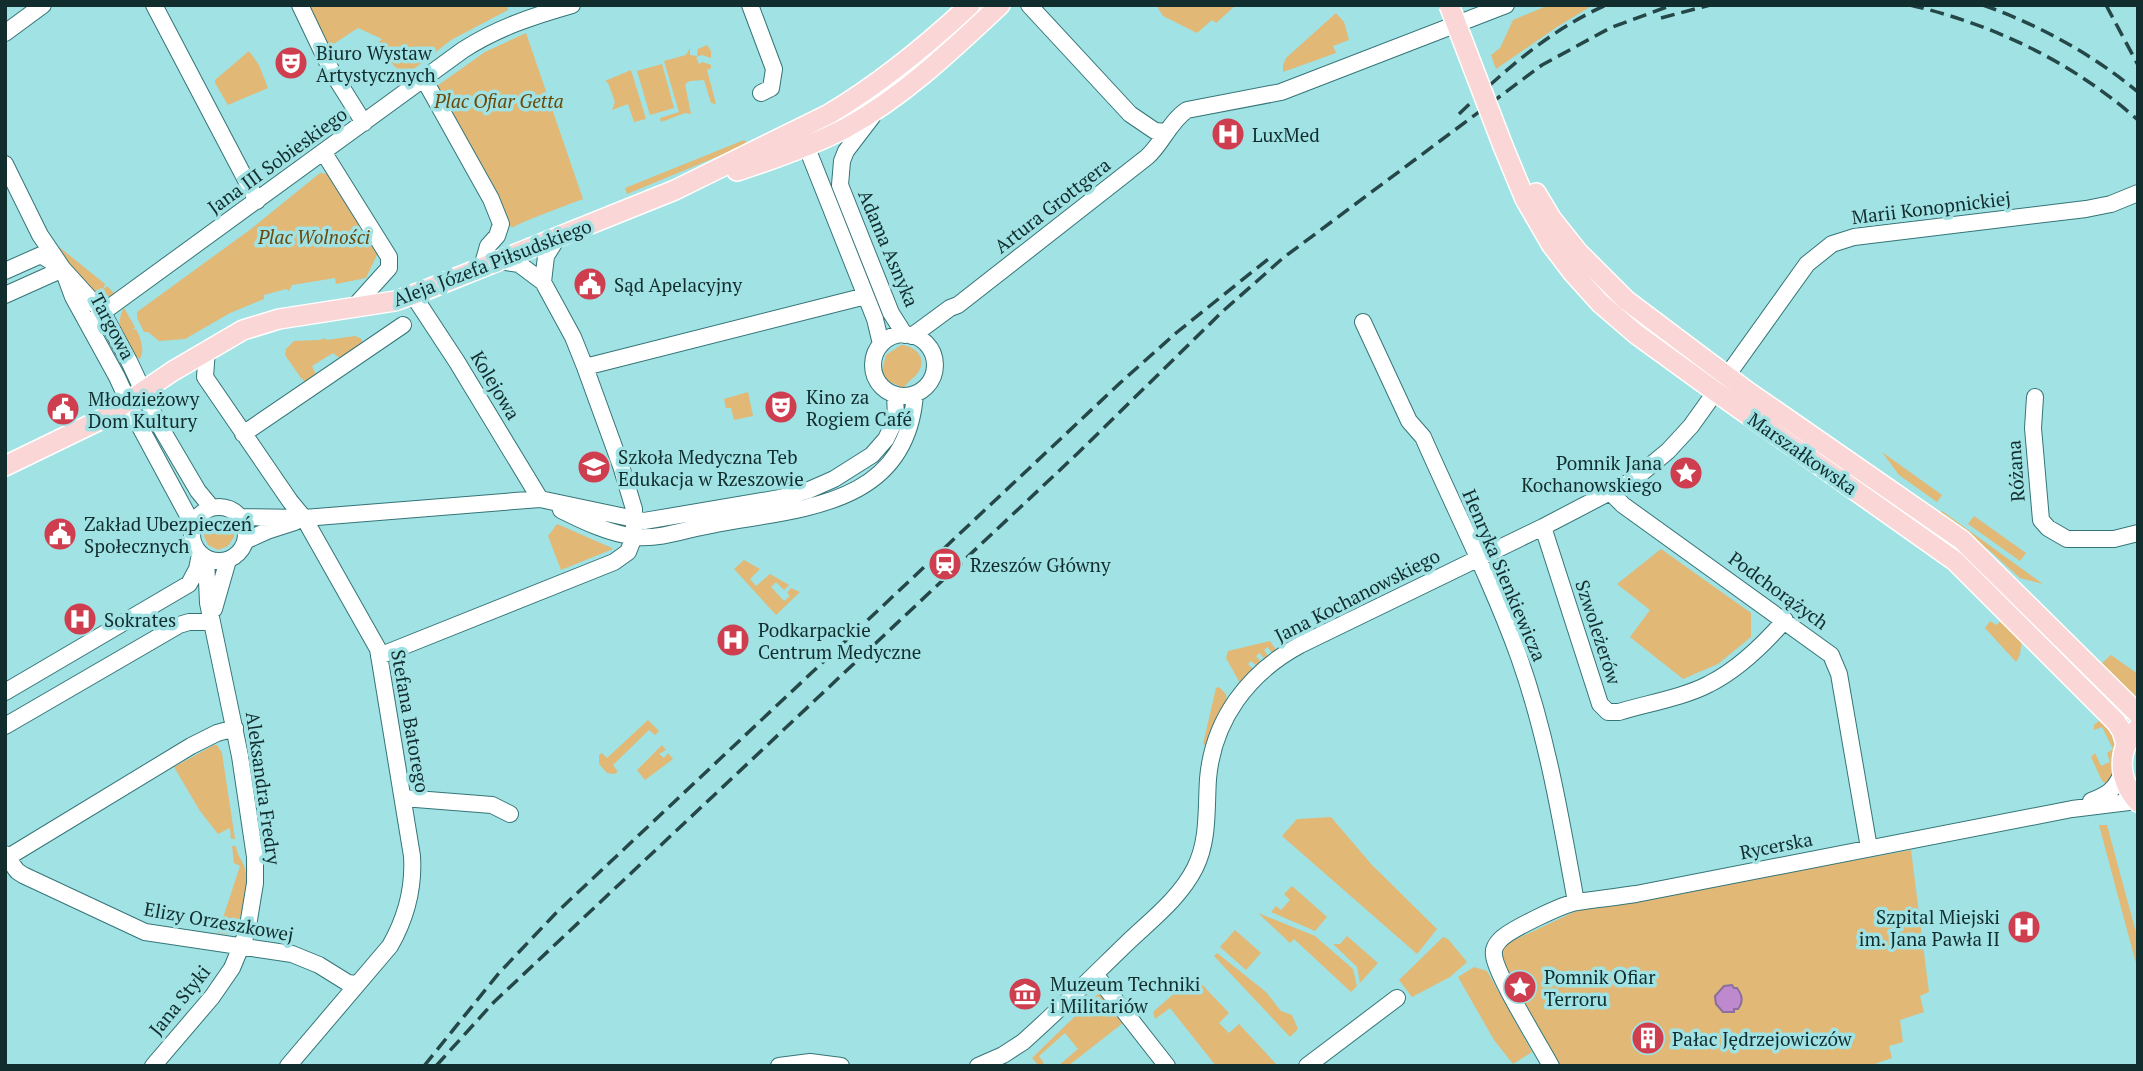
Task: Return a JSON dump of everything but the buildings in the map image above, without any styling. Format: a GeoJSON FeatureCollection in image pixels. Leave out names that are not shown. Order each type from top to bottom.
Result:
{"type":"FeatureCollection","features":[{"type":"Feature","properties":{"kind":"main road","name":"Aleja Józefa Piłsudskiego"},"geometry":{"type":"LineString","coordinates":[[675,190],[829,114],[895,71],[970,5]]}},
{"type":"Feature","properties":{"kind":"main road","name":"Aleja Józefa Piłsudskiego"},"geometry":{"type":"LineString","coordinates":[[5,466],[94,423],[207,349],[243,330],[279,318],[395,301],[675,190],[807,146],[846,127],[883,104],[919,77],[1000,5]]}},
{"type":"Feature","properties":{"kind":"main road"},"geometry":{"type":"LineString","coordinates":[[1449,5],[1508,143]]}},
{"type":"Feature","properties":{"kind":"main road"},"geometry":{"type":"LineString","coordinates":[[1461,14],[1508,143]]}},
{"type":"Feature","properties":{"kind":"main road","name":"Marszałkowska"},"geometry":{"type":"LineString","coordinates":[[1508,143],[1540,200],[1578,252],[1626,300],[1787,419],[1962,540],[2138,713]]}},
{"type":"Feature","properties":{"kind":"main road","name":"Marszałkowska"},"geometry":{"type":"LineString","coordinates":[[1508,143],[1532,212],[1551,244],[1573,274],[1614,316],[1716,392],[1955,561],[2116,722],[2126,744]]}},
{"type":"Feature","properties":{"kind":"main road"},"geometry":{"type":"LineString","coordinates":[[2137,801],[2130,793],[2122,773],[2122,758],[2126,744],[2138,728]]}},
{"type":"Feature","properties":{"kind":"street"},"geometry":{"type":"LineString","coordinates":[[5,33],[43,5]]}},
{"type":"Feature","properties":{"kind":"street"},"geometry":{"type":"LineString","coordinates":[[154,5],[257,201]]}},
{"type":"Feature","properties":{"kind":"street"},"geometry":{"type":"LineString","coordinates":[[300,5],[332,72],[364,123]]}},
{"type":"Feature","properties":{"kind":"street","name":"Jana III Sobieskiego"},"geometry":{"type":"LineString","coordinates":[[88,323],[472,44],[518,14],[572,5]]}},
{"type":"Feature","properties":{"kind":"street"},"geometry":{"type":"LineString","coordinates":[[750,5],[774,69],[771,88],[761,93]]}},
{"type":"Feature","properties":{"kind":"street"},"geometry":{"type":"LineString","coordinates":[[1029,5],[1124,109],[1155,131],[1167,132]]}},
{"type":"Feature","properties":{"kind":"street","name":"Artura Grottgera"},"geometry":{"type":"LineString","coordinates":[[908,335],[958,305],[1147,157],[1187,110],[1281,92],[1461,14],[1506,5]]}},
{"type":"Feature","properties":{"kind":"street"},"geometry":{"type":"LineString","coordinates":[[379,656],[614,562],[628,551],[635,529],[631,499],[621,466],[585,367],[566,324],[543,282],[519,264],[491,264],[488,246],[501,229],[491,199],[424,79]]}},
{"type":"Feature","properties":{"kind":"street","name":"Adama Asnyka"},"geometry":{"type":"LineString","coordinates":[[883,104],[857,133],[846,151],[842,161],[840,185],[891,313],[908,335]]}},
{"type":"Feature","properties":{"kind":"street"},"geometry":{"type":"LineString","coordinates":[[807,146],[809,135],[829,114]]}},
{"type":"Feature","properties":{"kind":"street","name":"Adama Asnyka"},"geometry":{"type":"LineString","coordinates":[[807,146],[875,319],[881,344]]}},
{"type":"Feature","properties":{"kind":"street"},"geometry":{"type":"LineString","coordinates":[[324,153],[389,257],[389,268],[353,308]]}},
{"type":"Feature","properties":{"kind":"street","name":"Targowa"},"geometry":{"type":"LineString","coordinates":[[5,164],[40,235],[62,269],[103,313],[136,396]]}},
{"type":"Feature","properties":{"kind":"street","name":"Marii Konopnickiej"},"geometry":{"type":"LineString","coordinates":[[1716,392],[1807,264],[1832,244],[1854,237],[2096,207],[2138,193]]}},
{"type":"Feature","properties":{"kind":"street"},"geometry":{"type":"LineString","coordinates":[[543,282],[546,256],[558,237]]}},
{"type":"Feature","properties":{"kind":"street"},"geometry":{"type":"LineString","coordinates":[[5,271],[41,255],[62,269]]}},
{"type":"Feature","properties":{"kind":"street"},"geometry":{"type":"LineString","coordinates":[[5,295],[62,269]]}},
{"type":"Feature","properties":{"kind":"street","name":"Targowa"},"geometry":{"type":"LineString","coordinates":[[62,269],[73,297],[88,323],[136,396]]}},
{"type":"Feature","properties":{"kind":"street","name":"Kolejowa"},"geometry":{"type":"LineString","coordinates":[[413,295],[540,499]]}},
{"type":"Feature","properties":{"kind":"street"},"geometry":{"type":"LineString","coordinates":[[585,367],[866,296]]}},
{"type":"Feature","properties":{"kind":"street","name":"Artura Grottgera"},"geometry":{"type":"LineString","coordinates":[[927,346],[958,305]]}},
{"type":"Feature","properties":{"kind":"street","name":"Henryka Sienkiewicza"},"geometry":{"type":"LineString","coordinates":[[1363,322],[1409,421],[1423,437],[1510,631],[1540,726],[1553,779],[1576,902]]}},
{"type":"Feature","properties":{"kind":"street"},"geometry":{"type":"LineString","coordinates":[[243,434],[403,325]]}},
{"type":"Feature","properties":{"kind":"street"},"geometry":{"type":"LineString","coordinates":[[908,335],[927,346],[933,357],[934,371],[929,384],[915,394],[895,395],[883,388],[874,375],[873,360],[881,344],[893,337],[908,335]]}},
{"type":"Feature","properties":{"kind":"street","name":"Stefana Batorego"},"geometry":{"type":"LineString","coordinates":[[207,349],[205,377],[304,518],[367,627],[379,656],[413,868],[407,904],[390,946],[288,1066]]}},
{"type":"Feature","properties":{"kind":"street","name":"Jana Kochanowskiego"},"geometry":{"type":"LineString","coordinates":[[978,1066],[1023,1042],[1167,905],[1184,885],[1203,847],[1208,779],[1214,746],[1222,723],[1254,678],[1287,651],[1543,527],[1633,480],[1668,451],[1716,392]]}},
{"type":"Feature","properties":{"kind":"street"},"geometry":{"type":"LineString","coordinates":[[240,517],[304,518],[540,499],[656,537],[798,511],[853,490],[883,470],[896,456],[911,425],[915,394]]}},
{"type":"Feature","properties":{"kind":"street"},"geometry":{"type":"LineString","coordinates":[[635,529],[652,521],[780,498],[834,479],[872,455],[886,439],[897,418],[895,395]]}},
{"type":"Feature","properties":{"kind":"street"},"geometry":{"type":"LineString","coordinates":[[136,396],[155,416],[198,491],[212,508]]}},
{"type":"Feature","properties":{"kind":"street"},"geometry":{"type":"LineString","coordinates":[[5,692],[189,584],[201,560],[192,539],[193,525],[136,396]]}},
{"type":"Feature","properties":{"kind":"street","name":"Różana"},"geometry":{"type":"LineString","coordinates":[[2035,397],[2033,428],[2041,520],[2048,528],[2067,539],[2113,539],[2138,533]]}},
{"type":"Feature","properties":{"kind":"street","name":"Podchorążych"},"geometry":{"type":"LineString","coordinates":[[1611,493],[1623,505],[1822,647],[1836,664],[1869,848]]}},
{"type":"Feature","properties":{"kind":"street"},"geometry":{"type":"LineString","coordinates":[[193,525],[200,514],[212,508],[230,509],[240,517],[246,528],[245,541],[239,553],[228,560],[201,560]]}},
{"type":"Feature","properties":{"kind":"street"},"geometry":{"type":"LineString","coordinates":[[245,541],[304,518]]}},
{"type":"Feature","properties":{"kind":"street","name":"Szwoleżerów"},"geometry":{"type":"LineString","coordinates":[[1543,527],[1600,705],[1608,712],[1619,712],[1708,685],[1770,637],[1784,620]]}},
{"type":"Feature","properties":{"kind":"street","name":"Aleksandra Fredry"},"geometry":{"type":"LineString","coordinates":[[201,560],[211,622],[235,728],[255,857],[253,909],[239,953]]}},
{"type":"Feature","properties":{"kind":"street","name":"Aleksandra Fredry"},"geometry":{"type":"LineString","coordinates":[[211,622],[228,560]]}},
{"type":"Feature","properties":{"kind":"street"},"geometry":{"type":"LineString","coordinates":[[5,726],[178,625],[211,622]]}},
{"type":"Feature","properties":{"kind":"street"},"geometry":{"type":"LineString","coordinates":[[6,857],[191,746],[217,733],[235,728]]}},
{"type":"Feature","properties":{"kind":"street","name":"Rycerska"},"geometry":{"type":"LineString","coordinates":[[2072,809],[2109,794],[2117,786],[2122,773]]}},
{"type":"Feature","properties":{"kind":"street"},"geometry":{"type":"LineString","coordinates":[[403,798],[492,805],[510,814]]}},
{"type":"Feature","properties":{"kind":"street","name":"Rycerska"},"geometry":{"type":"LineString","coordinates":[[1551,1066],[1500,974],[1494,955],[1496,944],[1508,933],[1576,902],[1636,894],[2072,809],[2137,801]]}},
{"type":"Feature","properties":{"kind":"street","name":"Elizy Orzeszkowej"},"geometry":{"type":"LineString","coordinates":[[6,857],[23,875],[145,932],[239,953],[275,950],[304,958],[348,983],[356,984]]}},
{"type":"Feature","properties":{"kind":"street","name":"Jana Styki"},"geometry":{"type":"LineString","coordinates":[[153,1066],[212,997],[239,953]]}},
{"type":"Feature","properties":{"kind":"street"},"geometry":{"type":"LineString","coordinates":[[1095,974],[1167,1066]]}},
{"type":"Feature","properties":{"kind":"street"},"geometry":{"type":"LineString","coordinates":[[1307,1066],[1397,998]]}},
{"type":"Feature","properties":{"kind":"street"},"geometry":{"type":"LineString","coordinates":[[779,1066],[810,1062],[841,1066]]}},
{"type":"Feature","properties":{"kind":"green space","name":"Plac Ofiar Getta"},"geometry":{"type":"Polygon","coordinates":[[[308,5],[507,5],[508,10],[451,40],[405,76],[374,47],[382,39],[358,28],[329,47],[308,5]]]}},
{"type":"Feature","properties":{"kind":"green space"},"geometry":{"type":"Polygon","coordinates":[[[1156,5],[1236,5],[1216,23],[1212,20],[1197,33],[1163,16],[1156,5]]]}},
{"type":"Feature","properties":{"kind":"green space"},"geometry":{"type":"Polygon","coordinates":[[[1549,5],[1593,5],[1496,69],[1491,55],[1500,48],[1513,20],[1549,5]]]}},
{"type":"Feature","properties":{"kind":"green space"},"geometry":{"type":"Polygon","coordinates":[[[1336,13],[1344,22],[1349,40],[1333,46],[1336,53],[1283,72],[1286,58],[1336,13]]]}},
{"type":"Feature","properties":{"kind":"green space","name":"Plac Ofiar Getta"},"geometry":{"type":"Polygon","coordinates":[[[526,33],[583,199],[512,228],[507,226],[509,229],[504,231],[496,199],[499,195],[437,86],[485,52],[526,33]]]}},
{"type":"Feature","properties":{"kind":"green space"},"geometry":{"type":"Polygon","coordinates":[[[707,45],[711,58],[702,55],[696,57],[699,64],[703,62],[711,65],[707,70],[716,104],[711,103],[704,80],[690,81],[685,84],[691,114],[685,113],[661,122],[660,118],[679,112],[664,61],[686,55],[690,48],[690,55],[697,56],[698,49],[707,45]]]}},
{"type":"Feature","properties":{"kind":"green space"},"geometry":{"type":"Polygon","coordinates":[[[249,51],[259,65],[268,88],[228,105],[215,80],[249,51]]]}},
{"type":"Feature","properties":{"kind":"green space"},"geometry":{"type":"Polygon","coordinates":[[[662,64],[674,108],[650,115],[637,71],[662,64]]]}},
{"type":"Feature","properties":{"kind":"green space"},"geometry":{"type":"Polygon","coordinates":[[[631,70],[646,119],[634,122],[628,104],[612,110],[615,102],[605,81],[631,70]]]}},
{"type":"Feature","properties":{"kind":"green space"},"geometry":{"type":"Polygon","coordinates":[[[744,140],[748,144],[627,194],[625,188],[744,140]]]}},
{"type":"Feature","properties":{"kind":"green space","name":"Plac Wolności"},"geometry":{"type":"Polygon","coordinates":[[[320,173],[329,174],[377,255],[366,278],[336,284],[335,278],[292,285],[289,291],[286,289],[264,295],[264,299],[230,313],[185,339],[159,341],[144,332],[137,312],[251,229],[320,173]]]}},
{"type":"Feature","properties":{"kind":"green space"},"geometry":{"type":"Polygon","coordinates":[[[58,246],[105,284],[103,289],[107,286],[116,295],[106,296],[89,288],[58,246]]]}},
{"type":"Feature","properties":{"kind":"green space"},"geometry":{"type":"Polygon","coordinates":[[[124,308],[135,327],[132,330],[136,329],[141,340],[140,359],[129,349],[122,336],[120,322],[124,308]]]}},
{"type":"Feature","properties":{"kind":"green space"},"geometry":{"type":"Polygon","coordinates":[[[355,336],[362,339],[362,349],[341,359],[333,353],[312,366],[316,375],[309,385],[285,355],[286,349],[294,341],[355,336]]]}},
{"type":"Feature","properties":{"kind":"green space"},"geometry":{"type":"Polygon","coordinates":[[[901,345],[914,349],[921,359],[919,372],[904,388],[888,381],[882,371],[886,355],[901,345]]]}},
{"type":"Feature","properties":{"kind":"green space"},"geometry":{"type":"Polygon","coordinates":[[[748,392],[753,416],[734,420],[731,408],[726,408],[724,399],[748,392]]]}},
{"type":"Feature","properties":{"kind":"green space"},"geometry":{"type":"Polygon","coordinates":[[[1882,452],[1942,495],[1937,502],[1899,475],[1882,452]]]}},
{"type":"Feature","properties":{"kind":"green space"},"geometry":{"type":"Polygon","coordinates":[[[1942,511],[2043,584],[2020,578],[1990,551],[1938,514],[1942,511]]]}},
{"type":"Feature","properties":{"kind":"green space"},"geometry":{"type":"Polygon","coordinates":[[[1974,516],[2026,553],[2020,561],[1968,524],[1974,516]]]}},
{"type":"Feature","properties":{"kind":"green space"},"geometry":{"type":"Polygon","coordinates":[[[218,520],[230,525],[234,537],[228,546],[218,550],[208,545],[204,536],[206,527],[218,520]]]}},
{"type":"Feature","properties":{"kind":"green space"},"geometry":{"type":"Polygon","coordinates":[[[557,524],[613,549],[561,570],[548,536],[557,524]]]}},
{"type":"Feature","properties":{"kind":"green space"},"geometry":{"type":"Polygon","coordinates":[[[1661,549],[1751,613],[1751,637],[1718,664],[1683,679],[1630,637],[1650,610],[1617,584],[1661,549]]]}},
{"type":"Feature","properties":{"kind":"green space"},"geometry":{"type":"Polygon","coordinates":[[[744,560],[760,569],[750,579],[756,586],[770,574],[789,585],[784,590],[776,582],[771,587],[784,601],[790,596],[787,593],[791,588],[800,592],[776,615],[734,569],[744,560]]]}},
{"type":"Feature","properties":{"kind":"green space"},"geometry":{"type":"Polygon","coordinates":[[[1990,621],[1996,625],[2001,621],[2022,638],[2020,655],[2016,662],[1985,628],[1990,621]]]}},
{"type":"Feature","properties":{"kind":"green space"},"geometry":{"type":"Polygon","coordinates":[[[1270,641],[1276,650],[1272,653],[1268,647],[1264,650],[1268,656],[1264,659],[1260,653],[1256,656],[1261,662],[1257,666],[1251,661],[1248,664],[1253,669],[1240,683],[1226,658],[1228,651],[1270,641]]]}},
{"type":"Feature","properties":{"kind":"green space"},"geometry":{"type":"Polygon","coordinates":[[[2111,655],[2138,674],[2138,704],[2102,663],[2111,655]]]}},
{"type":"Feature","properties":{"kind":"green space"},"geometry":{"type":"Polygon","coordinates":[[[1219,687],[1226,694],[1227,702],[1208,746],[1203,744],[1216,688],[1219,687]]]}},
{"type":"Feature","properties":{"kind":"green space"},"geometry":{"type":"Polygon","coordinates":[[[648,720],[659,731],[655,735],[649,730],[613,765],[618,772],[607,773],[599,764],[599,755],[602,753],[607,758],[648,720]]]}},
{"type":"Feature","properties":{"kind":"green space"},"geometry":{"type":"Polygon","coordinates":[[[2099,721],[2111,731],[2114,740],[2115,760],[2110,786],[2102,781],[2091,757],[2095,753],[2101,766],[2110,762],[2107,753],[2113,749],[2102,727],[2094,730],[2094,725],[2099,721]]]}},
{"type":"Feature","properties":{"kind":"green space"},"geometry":{"type":"Polygon","coordinates":[[[217,745],[222,753],[235,839],[231,839],[230,828],[218,834],[200,811],[174,767],[217,745]]]}},
{"type":"Feature","properties":{"kind":"green space"},"geometry":{"type":"Polygon","coordinates":[[[662,745],[666,750],[659,754],[664,758],[668,753],[673,759],[645,780],[637,770],[662,745]]]}},
{"type":"Feature","properties":{"kind":"green space"},"geometry":{"type":"Polygon","coordinates":[[[1331,817],[1372,865],[1437,929],[1417,954],[1282,836],[1297,819],[1331,817]]]}},
{"type":"Feature","properties":{"kind":"green space"},"geometry":{"type":"Polygon","coordinates":[[[2099,825],[2107,825],[2138,940],[2138,971],[2099,825]]]}},
{"type":"Feature","properties":{"kind":"green space"},"geometry":{"type":"Polygon","coordinates":[[[232,846],[236,846],[246,872],[244,898],[237,929],[229,934],[218,933],[240,866],[234,863],[232,846]]]}},
{"type":"Feature","properties":{"kind":"green space"},"geometry":{"type":"Polygon","coordinates":[[[1911,850],[1929,992],[1920,996],[1924,1012],[1900,1020],[1903,1042],[1889,1046],[1892,1058],[1869,1066],[1559,1066],[1504,967],[1503,954],[1508,943],[1574,912],[1911,850]]]}},
{"type":"Feature","properties":{"kind":"green space"},"geometry":{"type":"Polygon","coordinates":[[[1292,886],[1327,917],[1315,931],[1271,912],[1276,906],[1281,910],[1290,900],[1284,894],[1292,886]]]}},
{"type":"Feature","properties":{"kind":"green space"},"geometry":{"type":"Polygon","coordinates":[[[1258,913],[1315,936],[1353,969],[1357,986],[1351,992],[1294,939],[1290,943],[1258,913]]]}},
{"type":"Feature","properties":{"kind":"green space"},"geometry":{"type":"Polygon","coordinates":[[[1235,930],[1261,953],[1246,970],[1220,947],[1235,930]]]}},
{"type":"Feature","properties":{"kind":"green space"},"geometry":{"type":"Polygon","coordinates":[[[1347,936],[1378,963],[1360,983],[1357,967],[1333,944],[1340,944],[1347,936]]]}},
{"type":"Feature","properties":{"kind":"green space"},"geometry":{"type":"Polygon","coordinates":[[[1443,937],[1448,939],[1467,962],[1450,977],[1412,997],[1399,980],[1443,937]]]}},
{"type":"Feature","properties":{"kind":"green space"},"geometry":{"type":"Polygon","coordinates":[[[1217,953],[1266,992],[1281,1011],[1292,1015],[1298,1029],[1290,1037],[1214,956],[1217,953]]]}},
{"type":"Feature","properties":{"kind":"green space"},"geometry":{"type":"Polygon","coordinates":[[[1474,967],[1487,971],[1532,1052],[1513,1064],[1494,1040],[1458,977],[1474,967]]]}},
{"type":"Feature","properties":{"kind":"green space"},"geometry":{"type":"Polygon","coordinates":[[[1194,976],[1229,1013],[1219,1023],[1229,1033],[1239,1024],[1277,1065],[1216,1066],[1170,1008],[1155,1019],[1153,1012],[1194,976]]]}},
{"type":"Feature","properties":{"kind":"green space"},"geometry":{"type":"Polygon","coordinates":[[[1100,992],[1123,1023],[1068,1066],[1058,1066],[1078,1049],[1065,1033],[1039,1056],[1044,1063],[1039,1066],[1032,1058],[1100,992]]]}},
{"type":"Feature","properties":{"kind":"shaded area"},"geometry":{"type":"Polygon","coordinates":[[[1732,985],[1740,993],[1741,1003],[1734,1012],[1723,1012],[1716,1004],[1715,996],[1724,986],[1732,985]]]}},
{"type":"Feature","properties":{"kind":"railway"},"geometry":{"type":"LineString","coordinates":[[1459,114],[1510,67],[1546,40],[1606,5]]}},
{"type":"Feature","properties":{"kind":"railway"},"geometry":{"type":"LineString","coordinates":[[436,1066],[494,1002],[1078,453],[1222,312],[1283,258],[1542,65],[1610,28],[1672,5]]}},
{"type":"Feature","properties":{"kind":"railway"},"geometry":{"type":"LineString","coordinates":[[1661,18],[1710,5]]}},
{"type":"Feature","properties":{"kind":"railway"},"geometry":{"type":"LineString","coordinates":[[1910,5],[1972,23],[2031,48],[2086,80],[2138,120]]}},
{"type":"Feature","properties":{"kind":"railway"},"geometry":{"type":"LineString","coordinates":[[1983,5],[2064,42],[2102,65],[2138,92]]}},
{"type":"Feature","properties":{"kind":"railway"},"geometry":{"type":"LineString","coordinates":[[2106,5],[2138,65]]}},
{"type":"Feature","properties":{"kind":"railway"},"geometry":{"type":"LineString","coordinates":[[424,1066],[499,973],[556,913],[1120,383],[1176,333],[1272,256]]}},
{"type":"Feature","properties":{"kind":"place","name":"Biuro Wystaw Artystycznych"},"geometry":{"type":"Point","coordinates":[291,63]}},
{"type":"Feature","properties":{"kind":"place","name":"LuxMed"},"geometry":{"type":"Point","coordinates":[1228,134]}},
{"type":"Feature","properties":{"kind":"place","name":"Sąd Apelacyjny"},"geometry":{"type":"Point","coordinates":[590,284]}},
{"type":"Feature","properties":{"kind":"place","name":"Kino za Rogiem Café"},"geometry":{"type":"Point","coordinates":[781,407]}},
{"type":"Feature","properties":{"kind":"place","name":"Młodzieżowy Dom Kultury"},"geometry":{"type":"Point","coordinates":[63,409]}},
{"type":"Feature","properties":{"kind":"place","name":"Szkoła Medyczna Teb Edukacja w Rzeszowie"},"geometry":{"type":"Point","coordinates":[594,467]}},
{"type":"Feature","properties":{"kind":"place","name":"Pomnik Jana Kochanowskiego"},"geometry":{"type":"Point","coordinates":[1686,473]}},
{"type":"Feature","properties":{"kind":"place","name":"Zakład Ubezpieczeń Społecznych"},"geometry":{"type":"Point","coordinates":[60,534]}},
{"type":"Feature","properties":{"kind":"place","name":"Rzeszów Główny"},"geometry":{"type":"Point","coordinates":[945,564]}},
{"type":"Feature","properties":{"kind":"place","name":"Sokrates"},"geometry":{"type":"Point","coordinates":[80,619]}},
{"type":"Feature","properties":{"kind":"place","name":"Podkarpackie Centrum Medyczne"},"geometry":{"type":"Point","coordinates":[733,640]}},
{"type":"Feature","properties":{"kind":"place","name":"Szpital Miejski im. Jana Pawła II"},"geometry":{"type":"Point","coordinates":[2024,927]}},
{"type":"Feature","properties":{"kind":"place","name":"Pomnik Ofiar Terroru"},"geometry":{"type":"Point","coordinates":[1520,987]}},
{"type":"Feature","properties":{"kind":"place","name":"Muzeum Techniki i Militariów"},"geometry":{"type":"Point","coordinates":[1025,994]}},
{"type":"Feature","properties":{"kind":"place","name":"Pałac Jędrzejowiczów"},"geometry":{"type":"Point","coordinates":[1648,1038]}}]}
